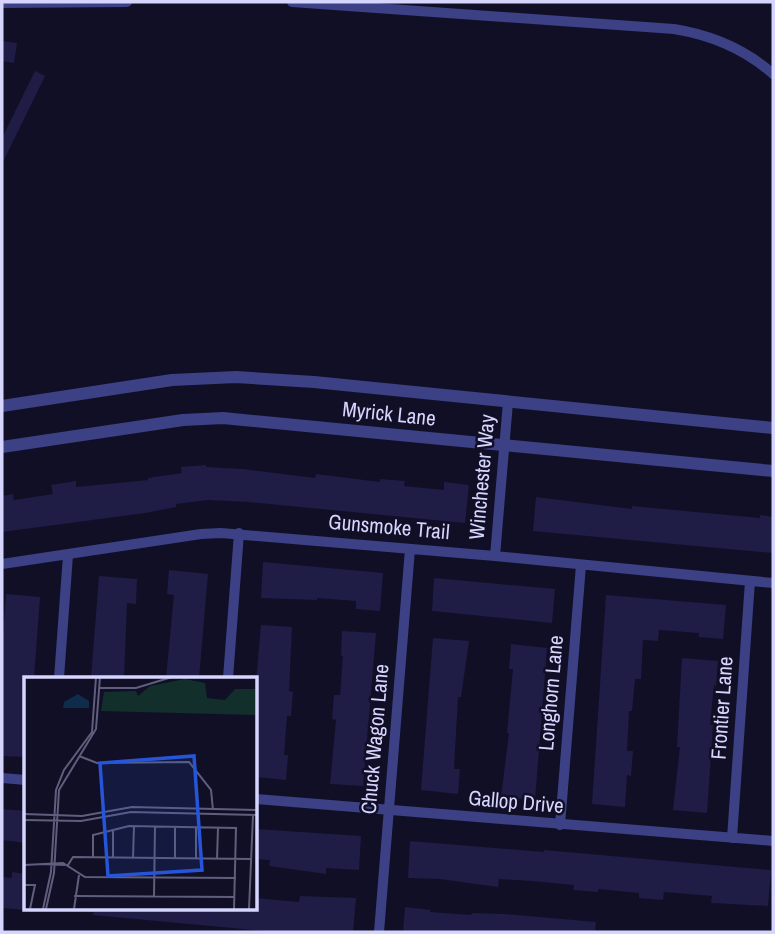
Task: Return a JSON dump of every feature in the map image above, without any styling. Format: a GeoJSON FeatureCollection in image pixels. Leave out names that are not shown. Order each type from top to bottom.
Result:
{"type":"FeatureCollection","features":[{"type":"Feature","properties":{"kind":"street"},"geometry":{"type":"LineString","coordinates":[[2,3],[127,2]]}},
{"type":"Feature","properties":{"kind":"street"},"geometry":{"type":"LineString","coordinates":[[292,2],[674,29],[731,45],[773,74]]}},
{"type":"Feature","properties":{"kind":"street","name":"Myrick Lane"},"geometry":{"type":"LineString","coordinates":[[2,406],[172,380],[236,377],[773,428]]}},
{"type":"Feature","properties":{"kind":"street","name":"Winchester Way"},"geometry":{"type":"LineString","coordinates":[[495,555],[509,402]]}},
{"type":"Feature","properties":{"kind":"street","name":"Myrick Lane"},"geometry":{"type":"LineString","coordinates":[[2,447],[183,420],[223,418],[773,471]]}},
{"type":"Feature","properties":{"kind":"street"},"geometry":{"type":"LineString","coordinates":[[228,677],[239,533]]}},
{"type":"Feature","properties":{"kind":"street","name":"Gunsmoke Trail"},"geometry":{"type":"LineString","coordinates":[[2,564],[201,534],[239,533],[773,583]]}},
{"type":"Feature","properties":{"kind":"street","name":"Chuck Wagon Lane"},"geometry":{"type":"LineString","coordinates":[[379,932],[410,549]]}},
{"type":"Feature","properties":{"kind":"street"},"geometry":{"type":"LineString","coordinates":[[59,677],[68,555]]}},
{"type":"Feature","properties":{"kind":"street","name":"Longhorn Lane"},"geometry":{"type":"LineString","coordinates":[[560,825],[581,565]]}},
{"type":"Feature","properties":{"kind":"street","name":"Frontier Lane"},"geometry":{"type":"LineString","coordinates":[[732,838],[750,581]]}},
{"type":"Feature","properties":{"kind":"street"},"geometry":{"type":"LineString","coordinates":[[2,778],[24,780]]}},
{"type":"Feature","properties":{"kind":"street","name":"Gallop Drive"},"geometry":{"type":"LineString","coordinates":[[257,799],[773,841]]}},
{"type":"Feature","properties":{"kind":"building"},"geometry":{"type":"Polygon","coordinates":[[[2,41],[17,43],[14,63],[2,61],[2,41]]]}},
{"type":"Feature","properties":{"kind":"building"},"geometry":{"type":"Polygon","coordinates":[[[35,71],[45,76],[2,164],[2,138],[35,71]]]}},
{"type":"Feature","properties":{"kind":"building"},"geometry":{"type":"Polygon","coordinates":[[[206,465],[315,478],[316,474],[380,482],[380,479],[405,481],[404,486],[444,490],[444,482],[469,485],[465,523],[208,500],[176,504],[176,507],[145,513],[2,532],[2,496],[13,494],[14,500],[53,494],[51,485],[76,481],[76,487],[148,480],[182,473],[181,467],[206,465]]]}},
{"type":"Feature","properties":{"kind":"building"},"geometry":{"type":"Polygon","coordinates":[[[536,497],[632,509],[632,506],[773,517],[773,553],[533,531],[536,497]]]}},
{"type":"Feature","properties":{"kind":"building"},"geometry":{"type":"Polygon","coordinates":[[[263,562],[383,573],[380,611],[356,609],[356,601],[261,598],[263,562]]]}},
{"type":"Feature","properties":{"kind":"building"},"geometry":{"type":"Polygon","coordinates":[[[169,570],[208,574],[199,677],[166,677],[174,595],[167,594],[169,570]]]}},
{"type":"Feature","properties":{"kind":"building"},"geometry":{"type":"Polygon","coordinates":[[[99,576],[137,579],[136,604],[127,603],[124,677],[91,677],[99,576]]]}},
{"type":"Feature","properties":{"kind":"building"},"geometry":{"type":"Polygon","coordinates":[[[434,578],[555,589],[552,623],[432,611],[434,578]]]}},
{"type":"Feature","properties":{"kind":"building"},"geometry":{"type":"Polygon","coordinates":[[[6,594],[40,597],[34,677],[24,677],[24,757],[2,756],[2,650],[6,594]]]}},
{"type":"Feature","properties":{"kind":"building"},"geometry":{"type":"Polygon","coordinates":[[[606,595],[726,605],[723,639],[699,637],[699,633],[659,630],[658,641],[643,640],[641,679],[635,679],[632,711],[629,711],[627,751],[633,751],[631,776],[627,775],[625,807],[592,804],[606,595]]]}},
{"type":"Feature","properties":{"kind":"building"},"geometry":{"type":"Polygon","coordinates":[[[261,625],[292,627],[289,691],[293,692],[291,716],[287,716],[284,755],[288,755],[286,780],[257,777],[256,677],[261,625]]]}},
{"type":"Feature","properties":{"kind":"building"},"geometry":{"type":"Polygon","coordinates":[[[342,631],[376,633],[363,786],[330,784],[336,720],[332,719],[334,695],[340,695],[342,631]]]}},
{"type":"Feature","properties":{"kind":"building"},"geometry":{"type":"Polygon","coordinates":[[[433,638],[469,641],[461,697],[458,697],[454,769],[460,769],[458,794],[421,790],[433,638]]]}},
{"type":"Feature","properties":{"kind":"building"},"geometry":{"type":"Polygon","coordinates":[[[511,644],[547,648],[535,800],[501,797],[509,733],[513,669],[509,669],[511,644]]]}},
{"type":"Feature","properties":{"kind":"building"},"geometry":{"type":"Polygon","coordinates":[[[682,658],[718,661],[710,725],[713,725],[707,813],[673,810],[680,747],[677,747],[682,658]]]}},
{"type":"Feature","properties":{"kind":"building"},"geometry":{"type":"Polygon","coordinates":[[[2,809],[24,811],[24,843],[2,840],[2,809]]]}},
{"type":"Feature","properties":{"kind":"building"},"geometry":{"type":"Polygon","coordinates":[[[257,829],[361,836],[359,870],[326,868],[326,874],[269,866],[270,860],[257,859],[257,829]]]}},
{"type":"Feature","properties":{"kind":"building"},"geometry":{"type":"Polygon","coordinates":[[[410,841],[771,870],[768,906],[711,903],[712,896],[664,892],[663,900],[639,898],[639,893],[598,889],[598,892],[573,890],[574,885],[532,881],[499,879],[498,887],[440,879],[408,878],[410,841]]]}},
{"type":"Feature","properties":{"kind":"building"},"geometry":{"type":"Polygon","coordinates":[[[12,872],[24,874],[26,910],[2,908],[2,877],[12,878],[12,872]]]}},
{"type":"Feature","properties":{"kind":"building"},"geometry":{"type":"Polygon","coordinates":[[[300,896],[356,898],[353,932],[276,932],[93,915],[94,909],[257,909],[257,898],[299,902],[300,896]]]}},
{"type":"Feature","properties":{"kind":"building"},"geometry":{"type":"Polygon","coordinates":[[[405,907],[430,912],[505,914],[596,922],[595,932],[403,932],[405,907]]]}}]}
